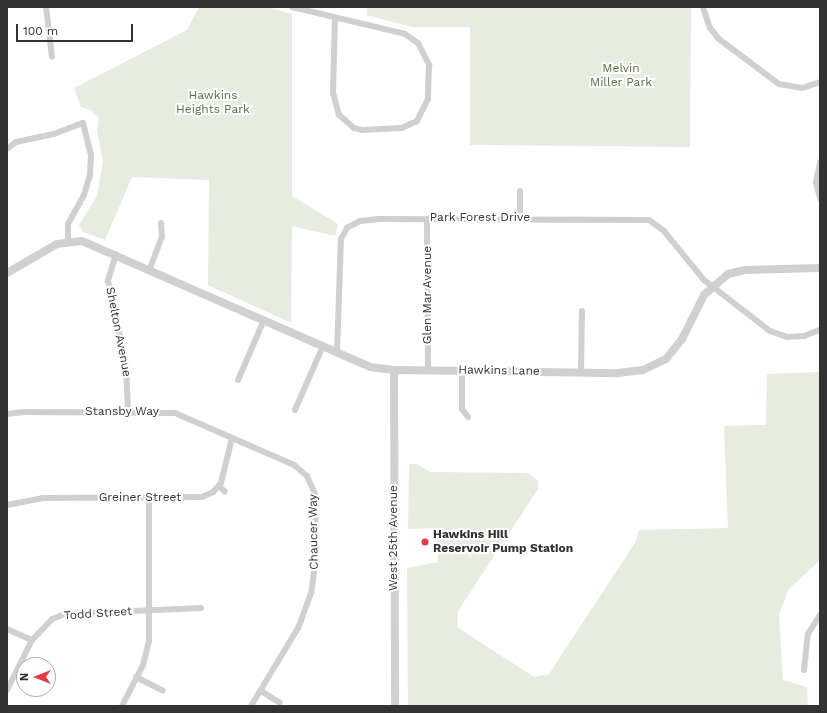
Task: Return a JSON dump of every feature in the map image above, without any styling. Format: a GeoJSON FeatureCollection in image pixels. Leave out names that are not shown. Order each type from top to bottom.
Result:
{"type":"FeatureCollection","features":[{"type":"Feature","properties":{"kind":"street"},"geometry":{"type":"LineString","coordinates":[[46,7],[52,58]]}},
{"type":"Feature","properties":{"kind":"street"},"geometry":{"type":"LineString","coordinates":[[292,7],[405,34],[424,49],[429,65],[428,99],[417,121],[396,129],[362,130],[354,128],[339,115],[333,93],[335,18]]}},
{"type":"Feature","properties":{"kind":"street"},"geometry":{"type":"LineString","coordinates":[[703,7],[710,28],[719,39],[779,84],[802,88],[820,82]]}},
{"type":"Feature","properties":{"kind":"street"},"geometry":{"type":"LineString","coordinates":[[7,149],[16,142],[54,134],[83,123],[91,155],[90,175],[84,195],[68,224],[68,241]]}},
{"type":"Feature","properties":{"kind":"street"},"geometry":{"type":"LineString","coordinates":[[820,162],[816,183],[820,198]]}},
{"type":"Feature","properties":{"kind":"street"},"geometry":{"type":"LineString","coordinates":[[520,191],[520,218]]}},
{"type":"Feature","properties":{"kind":"street","name":"Park Forest Drive"},"geometry":{"type":"LineString","coordinates":[[336,352],[338,256],[341,239],[347,228],[360,221],[379,219],[520,218],[649,220],[664,231],[712,286],[770,331],[787,337],[804,336],[820,330]]}},
{"type":"Feature","properties":{"kind":"street","name":"Glen Mar Avenue"},"geometry":{"type":"LineString","coordinates":[[427,219],[428,370]]}},
{"type":"Feature","properties":{"kind":"street"},"geometry":{"type":"LineString","coordinates":[[150,268],[162,238],[161,223]]}},
{"type":"Feature","properties":{"kind":"street","name":"Hawkins Lane"},"geometry":{"type":"LineString","coordinates":[[7,273],[48,248],[68,241],[94,244],[370,367],[394,370],[581,372],[643,370],[666,359],[682,339],[712,286],[737,271],[820,268]]}},
{"type":"Feature","properties":{"kind":"street","name":"Shelton Avenue"},"geometry":{"type":"LineString","coordinates":[[116,254],[108,281],[126,363],[128,412]]}},
{"type":"Feature","properties":{"kind":"street"},"geometry":{"type":"LineString","coordinates":[[581,372],[582,311]]}},
{"type":"Feature","properties":{"kind":"street"},"geometry":{"type":"LineString","coordinates":[[238,380],[264,320]]}},
{"type":"Feature","properties":{"kind":"street"},"geometry":{"type":"LineString","coordinates":[[295,410],[323,346]]}},
{"type":"Feature","properties":{"kind":"street","name":"West 25th Avenue"},"geometry":{"type":"LineString","coordinates":[[394,370],[395,706]]}},
{"type":"Feature","properties":{"kind":"street"},"geometry":{"type":"LineString","coordinates":[[462,371],[462,409],[468,417]]}},
{"type":"Feature","properties":{"kind":"street","name":"Stansby Way"},"geometry":{"type":"LineString","coordinates":[[7,414],[128,412],[175,413],[232,438]]}},
{"type":"Feature","properties":{"kind":"street"},"geometry":{"type":"LineString","coordinates":[[225,492],[219,486],[232,438]]}},
{"type":"Feature","properties":{"kind":"street","name":"Chaucer Way"},"geometry":{"type":"LineString","coordinates":[[232,438],[301,470],[312,484],[314,494],[315,568],[307,607],[251,706]]}},
{"type":"Feature","properties":{"kind":"street","name":"Greiner Street"},"geometry":{"type":"LineString","coordinates":[[7,506],[43,498],[149,498],[202,496],[219,486]]}},
{"type":"Feature","properties":{"kind":"street"},"geometry":{"type":"LineString","coordinates":[[122,706],[136,677],[148,645],[150,610],[149,498]]}},
{"type":"Feature","properties":{"kind":"street","name":"Todd Street"},"geometry":{"type":"LineString","coordinates":[[7,690],[32,640],[42,628],[60,616],[201,608]]}},
{"type":"Feature","properties":{"kind":"street"},"geometry":{"type":"LineString","coordinates":[[804,670],[808,634],[820,615]]}},
{"type":"Feature","properties":{"kind":"street"},"geometry":{"type":"LineString","coordinates":[[7,629],[32,640]]}},
{"type":"Feature","properties":{"kind":"street"},"geometry":{"type":"LineString","coordinates":[[136,677],[163,691]]}},
{"type":"Feature","properties":{"kind":"street"},"geometry":{"type":"LineString","coordinates":[[261,690],[280,703]]}},
{"type":"Feature","properties":{"kind":"green space","name":"Hawkins Heights Park"},"geometry":{"type":"Polygon","coordinates":[[[199,7],[267,7],[292,14],[292,196],[338,224],[335,236],[292,226],[291,323],[208,285],[209,180],[132,177],[105,240],[83,232],[79,225],[97,196],[103,162],[97,131],[99,118],[91,110],[81,107],[74,88],[187,30],[199,7]]]}},
{"type":"Feature","properties":{"kind":"green space","name":"Melvin Miller Park"},"geometry":{"type":"Polygon","coordinates":[[[367,7],[691,7],[690,147],[470,145],[470,27],[412,27],[367,15],[367,7]]]}},
{"type":"Feature","properties":{"kind":"green space"},"geometry":{"type":"Polygon","coordinates":[[[820,372],[820,560],[788,590],[779,615],[783,680],[807,687],[808,706],[408,706],[407,568],[438,562],[437,528],[408,529],[409,464],[417,464],[430,472],[528,473],[538,481],[538,489],[458,611],[457,627],[534,677],[549,674],[635,543],[639,530],[728,528],[724,426],[766,425],[767,374],[820,372]]]}},
{"type":"Feature","properties":{"kind":"place","name":"Hawkins Hill Reservoir Pump Station"},"geometry":{"type":"Point","coordinates":[425,542]}}]}
